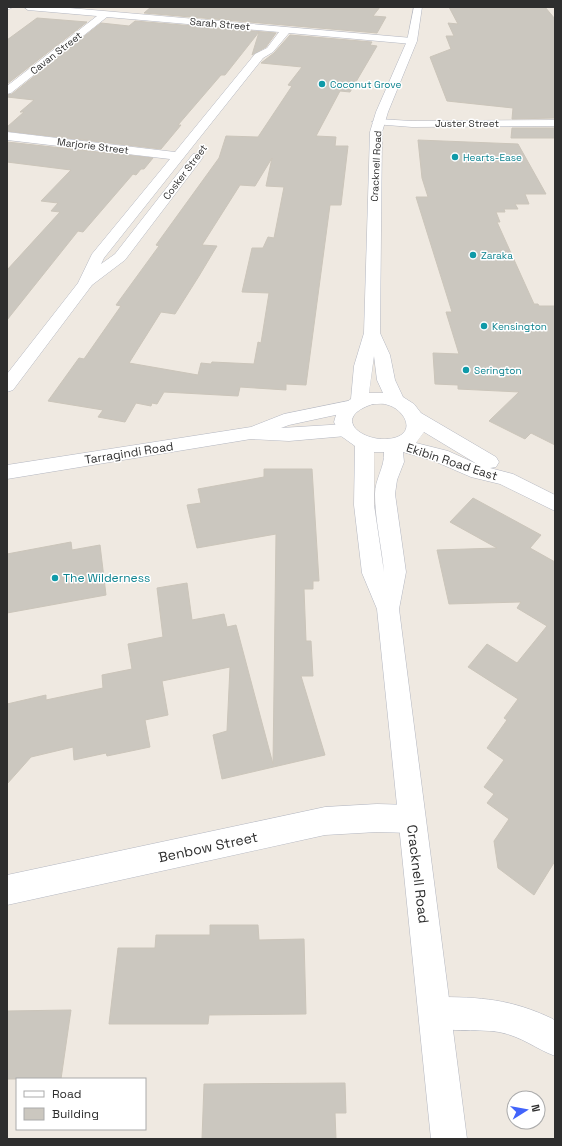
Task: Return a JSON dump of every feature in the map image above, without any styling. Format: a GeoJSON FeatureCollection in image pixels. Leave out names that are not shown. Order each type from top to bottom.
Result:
{"type":"FeatureCollection","features":[{"type":"Feature","properties":{"kind":"street","name":"Sarah Street"},"geometry":{"type":"LineString","coordinates":[[28,7],[412,41]]}},
{"type":"Feature","properties":{"kind":"street","name":"Cracknell Road"},"geometry":{"type":"LineString","coordinates":[[354,404],[365,353],[372,333],[375,150],[378,122],[412,41],[418,7]]}},
{"type":"Feature","properties":{"kind":"street","name":"Cavan Street"},"geometry":{"type":"LineString","coordinates":[[7,91],[105,14]]}},
{"type":"Feature","properties":{"kind":"street","name":"Cosker Street"},"geometry":{"type":"LineString","coordinates":[[7,386],[85,284],[97,257],[259,56],[270,50],[286,30]]}},
{"type":"Feature","properties":{"kind":"street","name":"Cosker Street"},"geometry":{"type":"LineString","coordinates":[[238,102],[270,58],[270,50]]}},
{"type":"Feature","properties":{"kind":"street","name":"Juster Street"},"geometry":{"type":"LineString","coordinates":[[378,122],[404,124],[555,123]]}},
{"type":"Feature","properties":{"kind":"street","name":"Marjorie Street"},"geometry":{"type":"LineString","coordinates":[[7,136],[179,156]]}},
{"type":"Feature","properties":{"kind":"street","name":"Cosker Street"},"geometry":{"type":"LineString","coordinates":[[85,284],[120,257],[206,145]]}},
{"type":"Feature","properties":{"kind":"street","name":"Cracknell Road"},"geometry":{"type":"LineString","coordinates":[[372,333],[382,354],[386,380],[396,401]]}},
{"type":"Feature","properties":{"kind":"street"},"geometry":{"type":"LineString","coordinates":[[384,398],[396,401],[411,411],[415,417],[417,425],[414,433],[408,439],[396,445],[374,446],[353,438],[346,430],[342,422],[343,414],[354,404],[384,398]]}},
{"type":"Feature","properties":{"kind":"street","name":"Tarragindi Road"},"geometry":{"type":"LineString","coordinates":[[251,433],[284,420],[354,404]]}},
{"type":"Feature","properties":{"kind":"street","name":"Ekibin Road East"},"geometry":{"type":"LineString","coordinates":[[415,417],[460,446],[489,462],[506,479]]}},
{"type":"Feature","properties":{"kind":"street","name":"Tarragindi Road"},"geometry":{"type":"LineString","coordinates":[[7,472],[251,433],[290,435],[346,430]]}},
{"type":"Feature","properties":{"kind":"street","name":"Cracknell Road"},"geometry":{"type":"LineString","coordinates":[[364,443],[364,505],[374,573],[388,609],[411,820],[449,1139]]}},
{"type":"Feature","properties":{"kind":"street","name":"Cracknell Road"},"geometry":{"type":"LineString","coordinates":[[388,609],[395,572],[385,494],[387,480],[394,462],[396,445]]}},
{"type":"Feature","properties":{"kind":"street","name":"Ekibin Road East"},"geometry":{"type":"LineString","coordinates":[[396,445],[441,456],[478,472],[506,479],[555,504]]}},
{"type":"Feature","properties":{"kind":"street","name":"Benbow Street"},"geometry":{"type":"LineString","coordinates":[[7,890],[325,821],[377,818],[411,820]]}},
{"type":"Feature","properties":{"kind":"street"},"geometry":{"type":"LineString","coordinates":[[435,1013],[496,1015],[531,1024],[555,1040]]}},
{"type":"Feature","properties":{"kind":"building"},"geometry":{"type":"Polygon","coordinates":[[[151,7],[380,7],[373,16],[386,17],[377,33],[144,13],[151,7]]]}},
{"type":"Feature","properties":{"kind":"building"},"geometry":{"type":"Polygon","coordinates":[[[449,7],[545,7],[555,19],[555,118],[512,119],[513,108],[447,101],[430,57],[451,49],[446,36],[454,36],[448,23],[458,24],[449,7]]]}},
{"type":"Feature","properties":{"kind":"building"},"geometry":{"type":"Polygon","coordinates":[[[37,18],[87,22],[7,84],[7,40],[37,18]]]}},
{"type":"Feature","properties":{"kind":"building"},"geometry":{"type":"Polygon","coordinates":[[[135,21],[276,33],[266,47],[252,55],[259,32],[225,75],[221,75],[178,125],[181,125],[161,149],[7,131],[7,127],[24,112],[20,112],[34,100],[7,97],[7,95],[12,94],[101,23],[129,26],[135,21]]]}},
{"type":"Feature","properties":{"kind":"building"},"geometry":{"type":"Polygon","coordinates":[[[290,35],[372,42],[370,45],[377,46],[350,92],[340,91],[316,136],[336,137],[335,146],[348,146],[341,205],[330,205],[306,385],[286,384],[286,390],[240,387],[238,396],[164,392],[157,404],[152,403],[151,406],[136,403],[125,422],[98,417],[103,410],[48,401],[79,358],[84,359],[121,306],[116,305],[159,246],[156,245],[219,158],[226,136],[258,137],[292,86],[288,85],[302,67],[261,63],[274,53],[290,35]],[[272,158],[255,186],[240,185],[202,245],[217,246],[199,276],[175,314],[161,312],[129,363],[198,375],[201,363],[211,364],[212,362],[254,364],[258,342],[261,343],[269,293],[242,292],[252,248],[263,248],[268,237],[274,238],[284,187],[266,186],[272,158]]]}},
{"type":"Feature","properties":{"kind":"building"},"geometry":{"type":"Polygon","coordinates":[[[512,128],[555,128],[555,138],[511,138],[512,128]]]}},
{"type":"Feature","properties":{"kind":"building"},"geometry":{"type":"Polygon","coordinates":[[[418,140],[518,144],[546,194],[525,194],[529,204],[515,204],[518,209],[504,209],[505,212],[496,212],[500,222],[497,222],[534,304],[538,304],[539,306],[555,306],[555,445],[531,433],[525,439],[489,421],[519,392],[458,389],[458,385],[435,384],[433,353],[459,354],[446,312],[452,312],[416,197],[428,197],[422,178],[418,140]]]}},
{"type":"Feature","properties":{"kind":"building"},"geometry":{"type":"Polygon","coordinates":[[[7,142],[153,158],[144,169],[141,169],[136,175],[133,174],[83,232],[78,231],[7,320],[7,270],[60,212],[51,211],[58,203],[41,201],[71,170],[7,162],[7,142]]]}},
{"type":"Feature","properties":{"kind":"building"},"geometry":{"type":"Polygon","coordinates":[[[264,469],[312,469],[319,581],[313,581],[313,589],[304,589],[306,641],[311,641],[313,676],[301,676],[325,755],[222,779],[213,735],[227,731],[230,667],[162,681],[168,715],[145,720],[150,747],[107,756],[106,753],[74,760],[73,747],[31,757],[7,784],[7,704],[46,695],[46,700],[103,688],[102,675],[132,669],[128,644],[163,637],[157,588],[187,583],[192,620],[224,614],[227,627],[236,625],[273,764],[276,534],[197,548],[187,505],[201,503],[198,489],[264,477],[264,469]]]}},
{"type":"Feature","properties":{"kind":"building"},"geometry":{"type":"Polygon","coordinates":[[[473,498],[541,535],[530,548],[555,562],[555,861],[534,895],[498,868],[494,841],[509,819],[487,803],[494,794],[484,787],[504,760],[487,748],[507,720],[504,718],[518,699],[468,667],[487,644],[517,663],[547,626],[517,608],[521,602],[449,604],[437,550],[497,548],[450,522],[473,498]]]}},
{"type":"Feature","properties":{"kind":"building","name":"The Wilderness"},"geometry":{"type":"Polygon","coordinates":[[[71,542],[72,550],[100,545],[106,595],[7,613],[7,554],[71,542]]]}},
{"type":"Feature","properties":{"kind":"building"},"geometry":{"type":"Polygon","coordinates":[[[210,925],[258,925],[259,940],[304,939],[306,1014],[209,1015],[208,1024],[109,1024],[118,948],[155,948],[156,935],[210,935],[210,925]]]}},
{"type":"Feature","properties":{"kind":"building"},"geometry":{"type":"Polygon","coordinates":[[[71,1010],[61,1078],[7,1079],[7,1011],[71,1010]]]}},
{"type":"Feature","properties":{"kind":"building"},"geometry":{"type":"Polygon","coordinates":[[[345,1083],[346,1113],[335,1113],[336,1139],[202,1139],[204,1084],[345,1083]]]}},
{"type":"Feature","properties":{"kind":"place","name":"Coconut Grove"},"geometry":{"type":"Point","coordinates":[322,84]}},
{"type":"Feature","properties":{"kind":"place","name":"Hearts-Ease"},"geometry":{"type":"Point","coordinates":[455,157]}},
{"type":"Feature","properties":{"kind":"place","name":"Zaraka"},"geometry":{"type":"Point","coordinates":[473,255]}},
{"type":"Feature","properties":{"kind":"place","name":"Kensington"},"geometry":{"type":"Point","coordinates":[484,326]}},
{"type":"Feature","properties":{"kind":"place","name":"Serington"},"geometry":{"type":"Point","coordinates":[466,370]}},
{"type":"Feature","properties":{"kind":"place","name":"The Wilderness"},"geometry":{"type":"Point","coordinates":[55,578]}}]}
